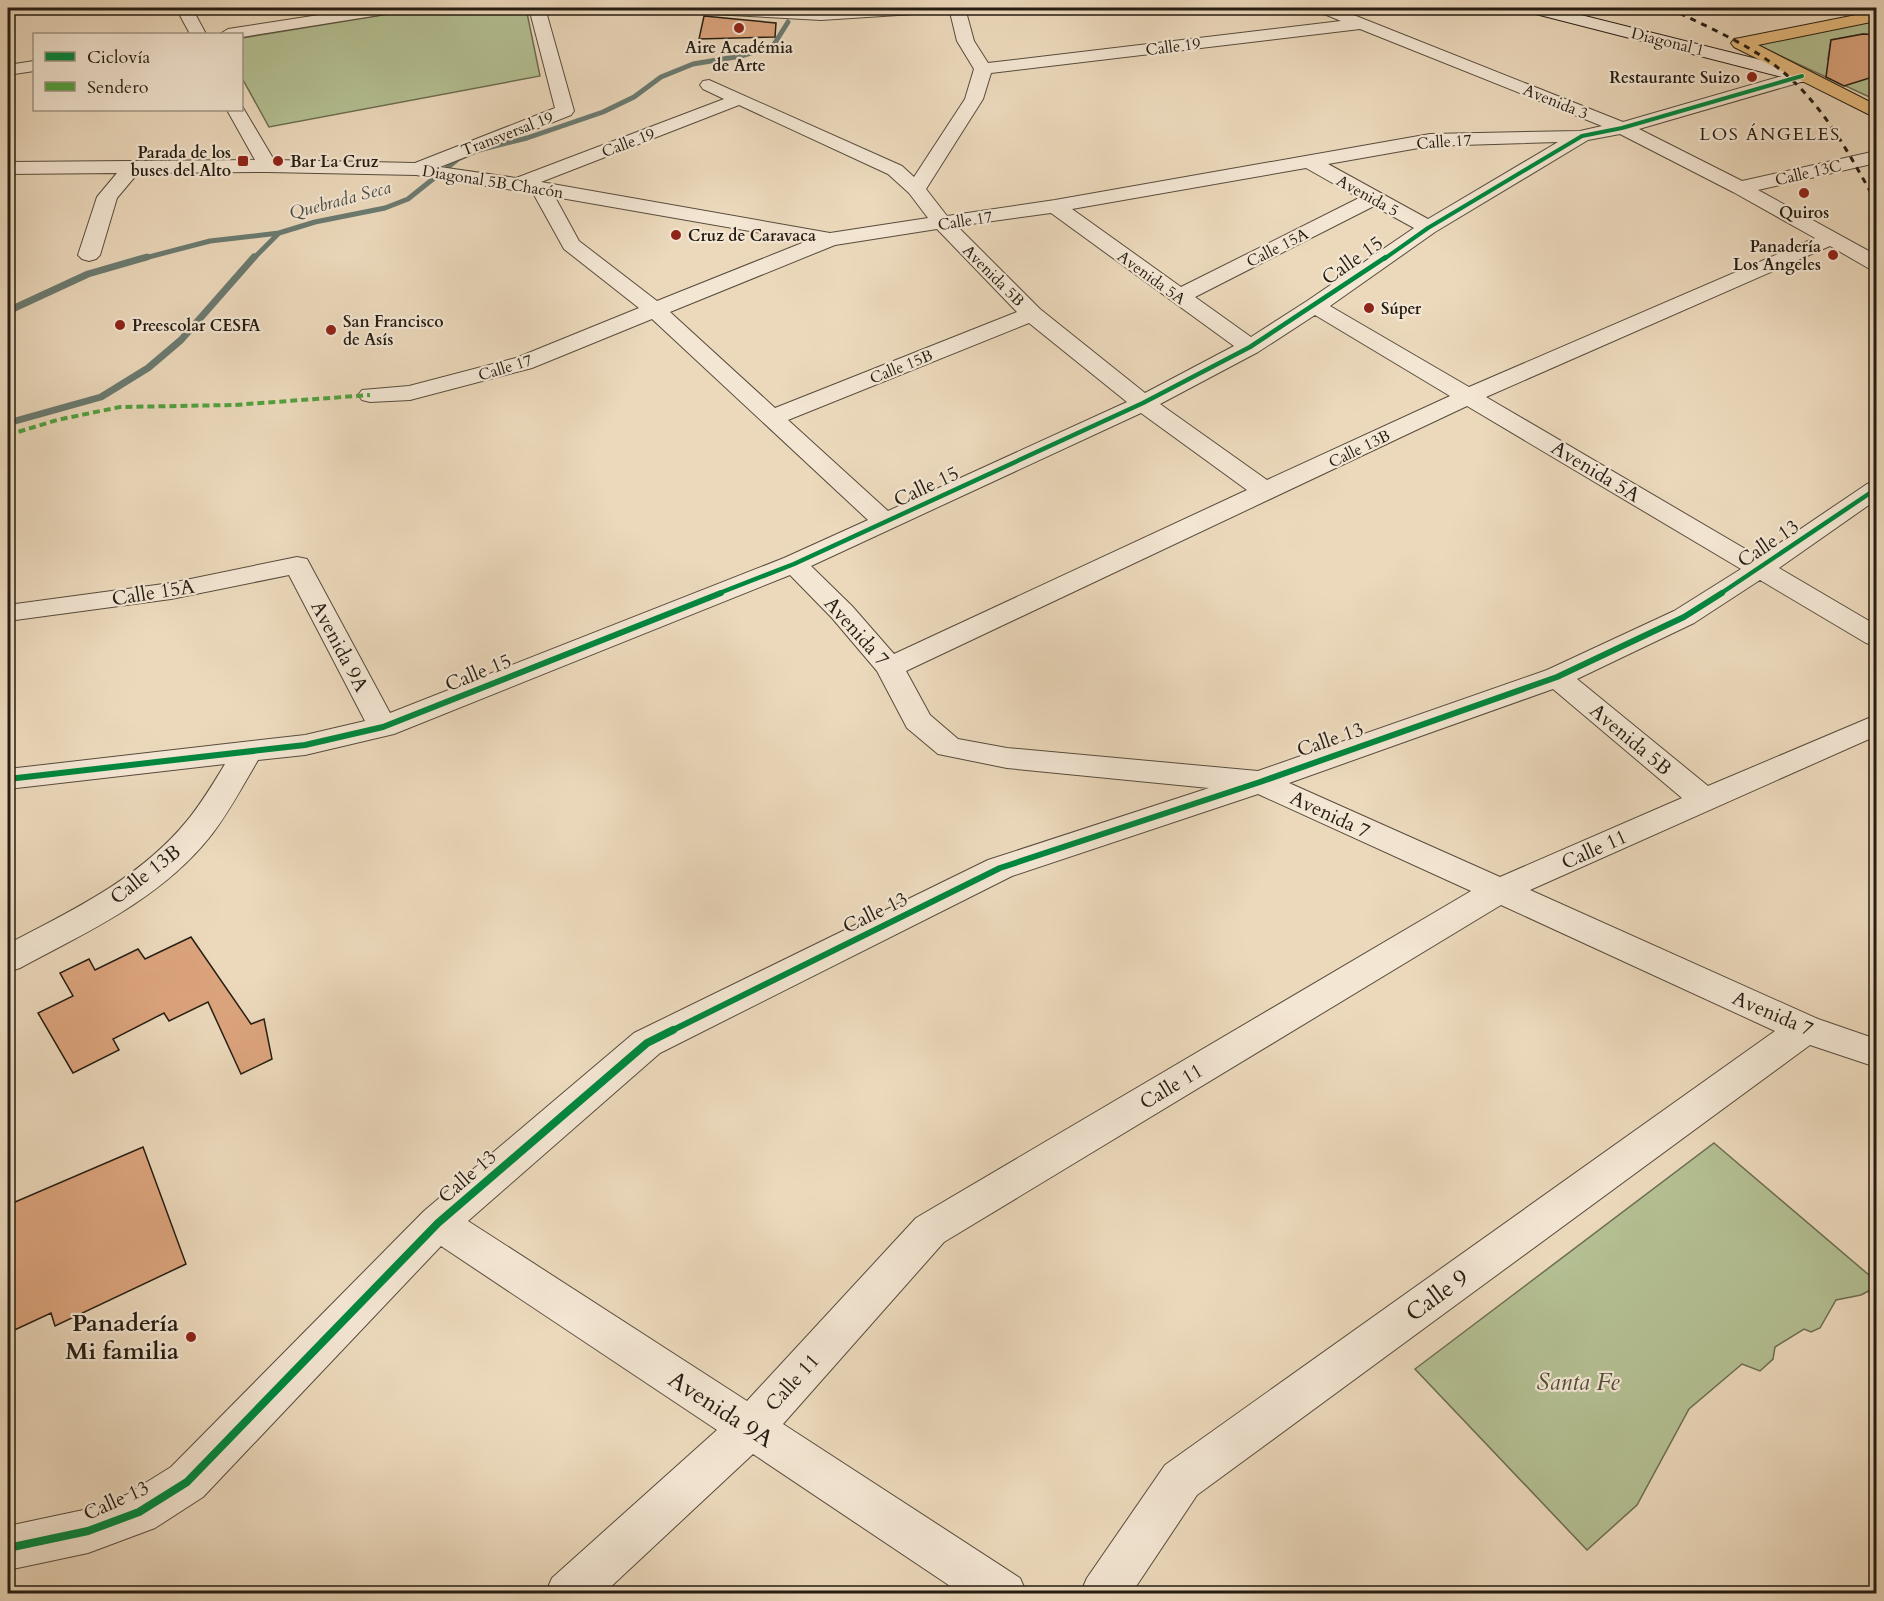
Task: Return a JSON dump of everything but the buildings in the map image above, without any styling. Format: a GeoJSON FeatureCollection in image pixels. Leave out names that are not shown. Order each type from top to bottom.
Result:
{"type":"FeatureCollection","features":[{"type":"Feature","properties":{"kind":"main road","name":"Diagonal 1"},"geometry":{"type":"LineString","coordinates":[[1534,8],[1802,76]]}},
{"type":"Feature","properties":{"kind":"main road"},"geometry":{"type":"LineString","coordinates":[[1696,48],[1740,43],[1876,16]]}},
{"type":"Feature","properties":{"kind":"main road"},"geometry":{"type":"LineString","coordinates":[[1740,43],[1876,112]]}},
{"type":"Feature","properties":{"kind":"street"},"geometry":{"type":"LineString","coordinates":[[184,8],[197,33]]}},
{"type":"Feature","properties":{"kind":"street"},"geometry":{"type":"LineString","coordinates":[[234,33],[392,8]]}},
{"type":"Feature","properties":{"kind":"street","name":"Transversal 19"},"geometry":{"type":"LineString","coordinates":[[416,169],[565,111],[537,8]]}},
{"type":"Feature","properties":{"kind":"street"},"geometry":{"type":"LineString","coordinates":[[694,8],[821,15],[929,8]]}},
{"type":"Feature","properties":{"kind":"street"},"geometry":{"type":"LineString","coordinates":[[916,189],[974,99],[983,69],[967,49],[960,30],[957,8]]}},
{"type":"Feature","properties":{"kind":"street","name":"Avenida 3"},"geometry":{"type":"LineString","coordinates":[[1323,8],[1622,128],[1740,188],[1876,263]]}},
{"type":"Feature","properties":{"kind":"street","name":"Calle 19"},"geometry":{"type":"LineString","coordinates":[[983,69],[1364,23]]}},
{"type":"Feature","properties":{"kind":"street"},"geometry":{"type":"LineString","coordinates":[[8,70],[33,66]]}},
{"type":"Feature","properties":{"kind":"street","name":"Calle 15"},"geometry":{"type":"LineString","coordinates":[[8,779],[305,745],[383,727],[794,564],[1143,403],[1250,347],[1316,306],[1428,228],[1582,136],[1622,128],[1802,76]]}},
{"type":"Feature","properties":{"kind":"street","name":"Avenida 5B"},"geometry":{"type":"LineString","coordinates":[[709,85],[895,170],[916,189],[942,223],[1032,314],[1143,403],[1268,492]]}},
{"type":"Feature","properties":{"kind":"street","name":"Calle 19"},"geometry":{"type":"LineString","coordinates":[[529,186],[739,99]]}},
{"type":"Feature","properties":{"kind":"street"},"geometry":{"type":"LineString","coordinates":[[238,111],[268,166]]}},
{"type":"Feature","properties":{"kind":"street","name":"Calle 17"},"geometry":{"type":"LineString","coordinates":[[370,395],[410,393],[524,363],[830,239],[1055,206],[1430,140],[1582,136]]}},
{"type":"Feature","properties":{"kind":"street"},"geometry":{"type":"LineString","coordinates":[[1534,137],[1557,151]]}},
{"type":"Feature","properties":{"kind":"street","name":"Calle 13C"},"geometry":{"type":"LineString","coordinates":[[1740,188],[1876,157]]}},
{"type":"Feature","properties":{"kind":"street","name":"Avenida 5"},"geometry":{"type":"LineString","coordinates":[[1309,161],[1428,228]]}},
{"type":"Feature","properties":{"kind":"street","name":"Diagonal 5B Chacón"},"geometry":{"type":"LineString","coordinates":[[8,168],[268,166],[416,169],[529,186],[830,239]]}},
{"type":"Feature","properties":{"kind":"street"},"geometry":{"type":"LineString","coordinates":[[90,255],[107,196],[133,167]]}},
{"type":"Feature","properties":{"kind":"street"},"geometry":{"type":"LineString","coordinates":[[529,186],[571,245],[655,310],[886,523]]}},
{"type":"Feature","properties":{"kind":"street","name":"Calle 15A"},"geometry":{"type":"LineString","coordinates":[[1179,296],[1374,198]]}},
{"type":"Feature","properties":{"kind":"street","name":"Avenida 5A"},"geometry":{"type":"LineString","coordinates":[[1055,206],[1250,347]]}},
{"type":"Feature","properties":{"kind":"street","name":"Calle 13B"},"geometry":{"type":"LineString","coordinates":[[890,667],[1268,492],[1468,396],[1830,238]]}},
{"type":"Feature","properties":{"kind":"street","name":"Avenida 5A"},"geometry":{"type":"LineString","coordinates":[[1316,306],[1876,637]]}},
{"type":"Feature","properties":{"kind":"street","name":"Calle 15B"},"geometry":{"type":"LineString","coordinates":[[771,418],[1032,314]]}},
{"type":"Feature","properties":{"kind":"street","name":"Calle 13"},"geometry":{"type":"LineString","coordinates":[[8,1548],[88,1531],[139,1512],[187,1482],[438,1223],[647,1043],[1000,868],[1260,782],[1557,677],[1684,618],[1876,489]]}},
{"type":"Feature","properties":{"kind":"street","name":"Avenida 7"},"geometry":{"type":"LineString","coordinates":[[794,564],[842,612],[890,667],[918,721],[949,747],[1007,758],[1260,782],[1805,1029],[1876,1053]]}},
{"type":"Feature","properties":{"kind":"street","name":"Calle 15A"},"geometry":{"type":"LineString","coordinates":[[8,612],[171,591],[297,565]]}},
{"type":"Feature","properties":{"kind":"street","name":"Avenida 9A"},"geometry":{"type":"LineString","coordinates":[[297,565],[383,727]]}},
{"type":"Feature","properties":{"kind":"street","name":"Avenida 5B"},"geometry":{"type":"LineString","coordinates":[[1557,677],[1705,800]]}},
{"type":"Feature","properties":{"kind":"street","name":"Calle 11"},"geometry":{"type":"LineString","coordinates":[[568,1593],[750,1429],[930,1230],[1498,891],[1876,724]]}},
{"type":"Feature","properties":{"kind":"street","name":"Calle 13B"},"geometry":{"type":"LineString","coordinates":[[8,959],[130,891],[166,862],[196,832],[248,752]]}},
{"type":"Feature","properties":{"kind":"street","name":"Calle 9"},"geometry":{"type":"LineString","coordinates":[[1103,1593],[1181,1480],[1805,1029]]}},
{"type":"Feature","properties":{"kind":"street","name":"Avenida 9A"},"geometry":{"type":"LineString","coordinates":[[438,1223],[1004,1593]]}},
{"type":"Feature","properties":{"kind":"green space"},"geometry":{"type":"Polygon","coordinates":[[[425,8],[526,8],[540,76],[269,127],[243,80],[243,38],[425,8]]]}},
{"type":"Feature","properties":{"kind":"green space"},"geometry":{"type":"Polygon","coordinates":[[[1876,20],[1876,35],[1863,34],[1831,40],[1828,59],[1876,76],[1876,100],[1757,45],[1876,20]]]}},
{"type":"Feature","properties":{"kind":"green space","name":"Santa Fe"},"geometry":{"type":"Polygon","coordinates":[[[1714,1143],[1876,1281],[1876,1287],[1861,1295],[1836,1300],[1820,1328],[1811,1332],[1804,1329],[1775,1347],[1773,1359],[1760,1371],[1742,1364],[1689,1409],[1637,1505],[1587,1550],[1415,1369],[1714,1143]]]}},
{"type":"Feature","properties":{"kind":"waterway","name":"Quebrada Seca"},"geometry":{"type":"LineString","coordinates":[[479,150],[527,138],[603,112],[634,97],[661,77],[693,64],[741,56],[773,46],[788,22]]}},
{"type":"Feature","properties":{"kind":"waterway","name":"Quebrada Seca"},"geometry":{"type":"LineString","coordinates":[[141,259],[210,241],[279,233],[315,222],[385,208],[408,199],[458,159],[467,155]]}},
{"type":"Feature","properties":{"kind":"waterway"},"geometry":{"type":"LineString","coordinates":[[253,259],[278,234]]}},
{"type":"Feature","properties":{"kind":"waterway","name":"Quebrada Seca"},"geometry":{"type":"LineString","coordinates":[[8,311],[88,274],[147,257]]}},
{"type":"Feature","properties":{"kind":"waterway"},"geometry":{"type":"LineString","coordinates":[[8,423],[101,397],[148,368],[181,340],[254,257]]}},
{"type":"Feature","properties":{"kind":"railway"},"geometry":{"type":"LineString","coordinates":[[1669,8],[1756,52],[1797,85],[1835,132],[1876,202]]}},
{"type":"Feature","properties":{"kind":"marked path"},"geometry":{"type":"LineString","coordinates":[[8,435],[57,420],[120,407],[234,405],[370,395]]}},
{"type":"Feature","properties":{"kind":"cycle path"},"geometry":{"type":"LineString","coordinates":[[8,779],[305,745],[383,727],[794,564],[1143,403],[1250,347],[1315,306],[1428,228],[1582,136],[1622,128],[1802,76]]}},
{"type":"Feature","properties":{"kind":"cycle path"},"geometry":{"type":"LineString","coordinates":[[8,1548],[88,1531],[139,1512],[187,1482],[438,1223],[647,1043],[1000,868],[1260,782],[1557,677],[1684,617],[1761,568],[1876,489]]}},
{"type":"Feature","properties":{"kind":"place","name":"Aire Académia de Arte"},"geometry":{"type":"Point","coordinates":[739,28]}},
{"type":"Feature","properties":{"kind":"place","name":"Restaurante Suizo"},"geometry":{"type":"Point","coordinates":[1752,77]}},
{"type":"Feature","properties":{"kind":"place","name":"Parada de los buses del Alto"},"geometry":{"type":"Point","coordinates":[243,161]}},
{"type":"Feature","properties":{"kind":"place","name":"Bar La Cruz"},"geometry":{"type":"Point","coordinates":[278,161]}},
{"type":"Feature","properties":{"kind":"place","name":"Quiros"},"geometry":{"type":"Point","coordinates":[1804,193]}},
{"type":"Feature","properties":{"kind":"place","name":"Cruz de Caravaca"},"geometry":{"type":"Point","coordinates":[676,235]}},
{"type":"Feature","properties":{"kind":"place","name":"Panadería Los Angeles"},"geometry":{"type":"Point","coordinates":[1833,255]}},
{"type":"Feature","properties":{"kind":"place","name":"Súper"},"geometry":{"type":"Point","coordinates":[1369,308]}},
{"type":"Feature","properties":{"kind":"place","name":"Preescolar CESFA"},"geometry":{"type":"Point","coordinates":[120,325]}},
{"type":"Feature","properties":{"kind":"place","name":"San Francisco de Asís"},"geometry":{"type":"Point","coordinates":[331,330]}},
{"type":"Feature","properties":{"kind":"place","name":"Panadería Mi familia"},"geometry":{"type":"Point","coordinates":[191,1337]}},
{"type":"Feature","properties":{"kind":"district","name":"LOS ÁNGELES"},"geometry":{"type":"Point","coordinates":[1770,134]}}]}
